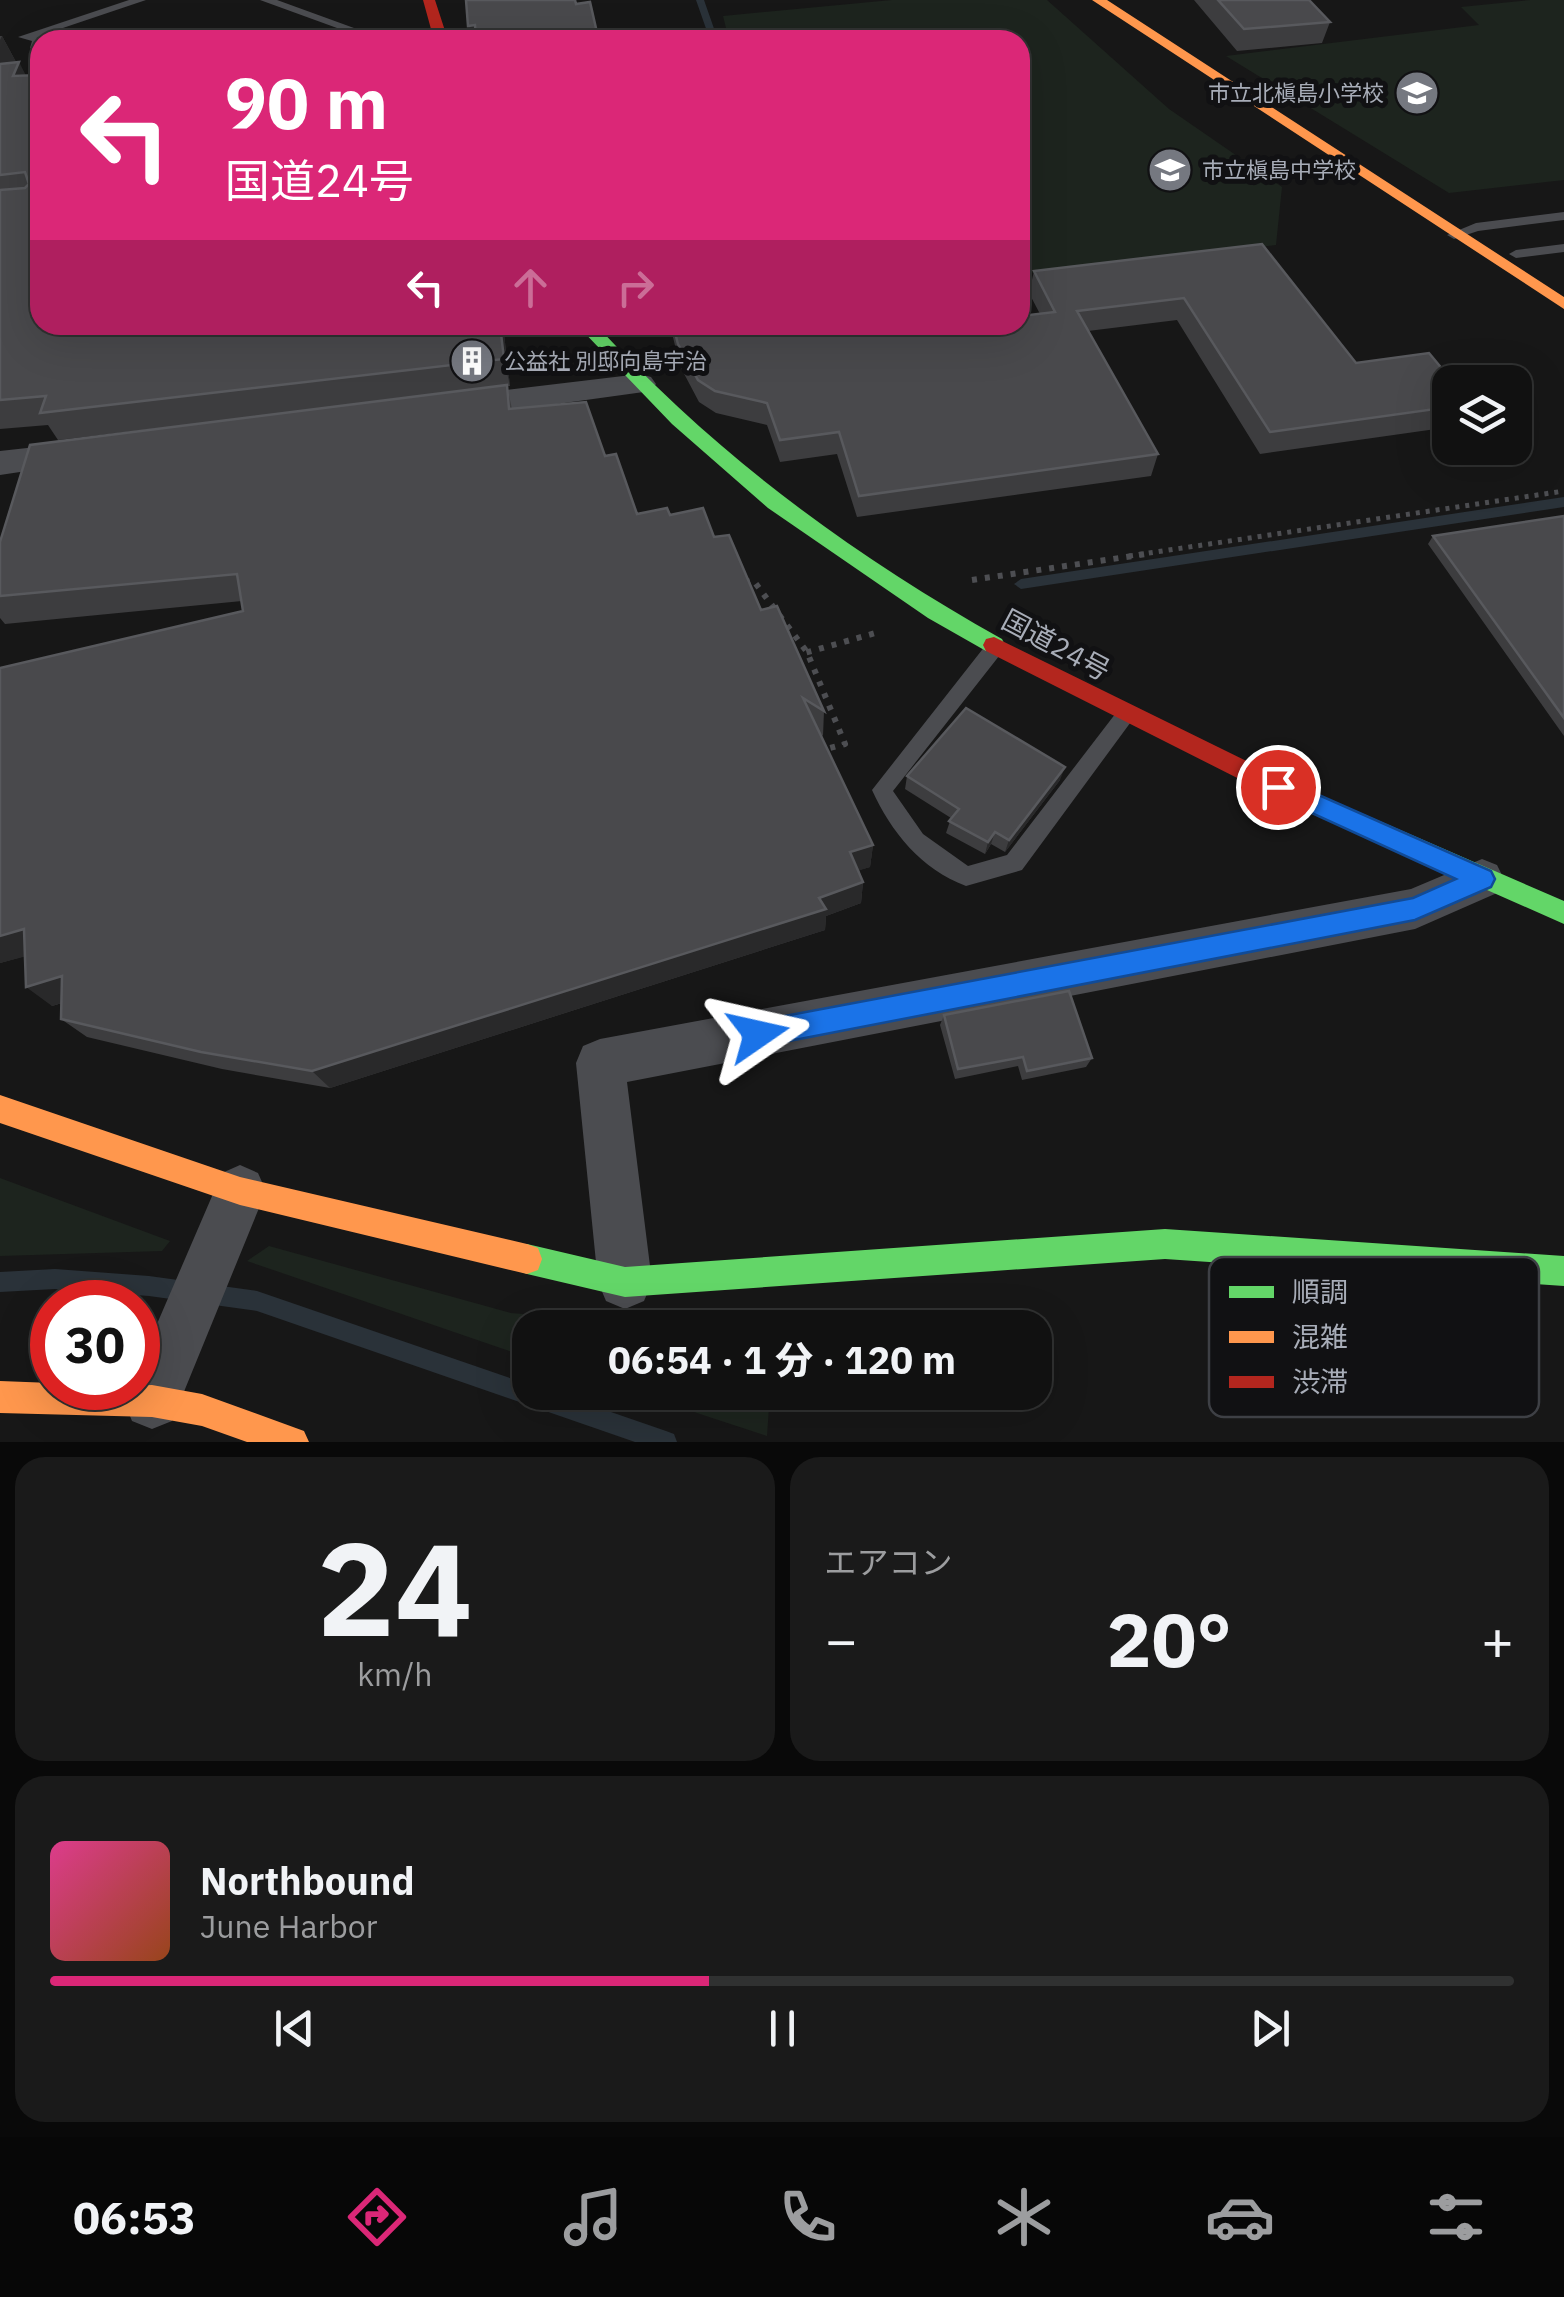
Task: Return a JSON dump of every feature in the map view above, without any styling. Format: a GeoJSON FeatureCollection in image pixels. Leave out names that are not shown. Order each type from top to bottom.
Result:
{"type":"FeatureCollection","features":[{"type":"Feature","properties":{"kind":"main road"},"geometry":{"type":"LineString","coordinates":[[429,0],[438,30]]}},
{"type":"Feature","properties":{"kind":"main road"},"geometry":{"type":"LineString","coordinates":[[1098,0],[1564,304]]}},
{"type":"Feature","properties":{"kind":"main road","name":"国道24号"},"geometry":{"type":"LineString","coordinates":[[595,335],[678,423],[791,518],[929,608],[1126,715],[1564,913]]}},
{"type":"Feature","properties":{"kind":"main road"},"geometry":{"type":"LineString","coordinates":[[0,1109],[240,1191],[625,1282],[1165,1244],[1357,1257]]}},
{"type":"Feature","properties":{"kind":"main road"},"geometry":{"type":"LineString","coordinates":[[1539,1269],[1564,1271]]}},
{"type":"Feature","properties":{"kind":"main road"},"geometry":{"type":"LineString","coordinates":[[0,1397],[30,1398]]}},
{"type":"Feature","properties":{"kind":"main road"},"geometry":{"type":"LineString","coordinates":[[160,1402],[202,1410],[293,1442]]}},
{"type":"Feature","properties":{"kind":"street"},"geometry":{"type":"LineString","coordinates":[[416,412],[640,384]]}},
{"type":"Feature","properties":{"kind":"street"},"geometry":{"type":"LineString","coordinates":[[0,464],[119,449]]}},
{"type":"Feature","properties":{"kind":"street"},"geometry":{"type":"LineString","coordinates":[[625,1282],[600,1063],[1415,909],[1482,879]]}},
{"type":"Feature","properties":{"kind":"street"},"geometry":{"type":"LineString","coordinates":[[160,1381],[240,1191]]}},
{"type":"Feature","properties":{"kind":"lane"},"geometry":{"type":"LineString","coordinates":[[46,30],[140,0]]}},
{"type":"Feature","properties":{"kind":"lane"},"geometry":{"type":"LineString","coordinates":[[266,0],[352,30]]}},
{"type":"Feature","properties":{"kind":"lane"},"geometry":{"type":"LineString","coordinates":[[1454,235],[1476,227],[1560,221]]}},
{"type":"Feature","properties":{"kind":"lane"},"geometry":{"type":"LineString","coordinates":[[1516,254],[1564,248]]}},
{"type":"Feature","properties":{"kind":"lane"},"geometry":{"type":"LineString","coordinates":[[996,646],[882,790],[893,816],[925,854],[966,876],[1014,864],[1126,715]]}},
{"type":"Feature","properties":{"kind":"path"},"geometry":{"type":"LineString","coordinates":[[954,583],[1564,491]]}},
{"type":"Feature","properties":{"kind":"path"},"geometry":{"type":"LineString","coordinates":[[739,582],[753,580],[807,652],[845,744],[830,748]]}},
{"type":"Feature","properties":{"kind":"path"},"geometry":{"type":"LineString","coordinates":[[788,657],[883,631]]}},
{"type":"Feature","properties":{"kind":"shaded area"},"geometry":{"type":"Polygon","coordinates":[[[892,0],[1047,0],[1169,109],[1282,187],[1276,245],[1030,273],[1030,30],[726,30],[723,16],[892,0]]]}},
{"type":"Feature","properties":{"kind":"shaded area","name":"市立北槇島小学校"},"geometry":{"type":"Polygon","coordinates":[[[1564,0],[1564,180],[1449,193],[1226,56],[1479,25],[1461,7],[1564,0]]]}},
{"type":"Feature","properties":{"kind":"shaded area"},"geometry":{"type":"Polygon","coordinates":[[[0,1178],[170,1241],[162,1251],[0,1256],[0,1178]]]}},
{"type":"Feature","properties":{"kind":"shaded area"},"geometry":{"type":"Polygon","coordinates":[[[269,1246],[512,1313],[512,1352],[247,1261],[269,1246]]]}},
{"type":"Feature","properties":{"kind":"shaded area"},"geometry":{"type":"Polygon","coordinates":[[[688,1410],[769,1410],[767,1436],[688,1410]]]}},
{"type":"Feature","properties":{"kind":"building"},"geometry":{"type":"Polygon","coordinates":[[[466,0],[575,0],[576,4],[590,2],[596,30],[475,30],[475,25],[468,26],[466,0]]]}},
{"type":"Feature","properties":{"kind":"building"},"geometry":{"type":"Polygon","coordinates":[[[1218,0],[1309,0],[1330,22],[1244,29],[1218,0]]]}},
{"type":"Feature","properties":{"kind":"building"},"geometry":{"type":"Polygon","coordinates":[[[19,62],[13,76],[30,75],[30,335],[501,335],[504,359],[40,413],[46,396],[0,400],[0,190],[25,188],[29,184],[25,172],[0,175],[0,64],[19,62]]]}},
{"type":"Feature","properties":{"kind":"building"},"geometry":{"type":"Polygon","coordinates":[[[1262,244],[1356,363],[1429,353],[1439,365],[1432,365],[1432,410],[1270,432],[1184,298],[1077,311],[1158,454],[859,496],[839,432],[780,440],[767,403],[715,391],[698,380],[676,335],[1030,335],[1030,315],[1055,312],[1034,271],[1262,244]]]}},
{"type":"Feature","properties":{"kind":"building"},"geometry":{"type":"Polygon","coordinates":[[[507,385],[509,409],[586,402],[605,456],[616,454],[637,514],[667,508],[670,515],[703,508],[714,537],[729,535],[761,610],[777,606],[824,711],[803,698],[873,845],[850,852],[863,882],[819,898],[826,909],[312,1071],[201,1052],[61,1019],[62,976],[26,987],[24,929],[0,936],[0,668],[243,611],[237,574],[0,596],[0,542],[30,445],[507,385]]]}},
{"type":"Feature","properties":{"kind":"building"},"geometry":{"type":"Polygon","coordinates":[[[1564,516],[1564,718],[1433,536],[1564,516]]]}},
{"type":"Feature","properties":{"kind":"building"},"geometry":{"type":"Polygon","coordinates":[[[966,708],[1065,767],[1009,840],[995,832],[988,842],[949,821],[959,809],[907,776],[966,708]]]}},
{"type":"Feature","properties":{"kind":"building"},"geometry":{"type":"Polygon","coordinates":[[[1069,991],[1092,1058],[1027,1071],[1023,1057],[958,1069],[944,1015],[1069,991]]]}},
{"type":"Feature","properties":{"kind":"waterway"},"geometry":{"type":"LineString","coordinates":[[700,0],[710,30]]}},
{"type":"Feature","properties":{"kind":"waterway"},"geometry":{"type":"LineString","coordinates":[[1021,584],[1564,502]]}},
{"type":"Feature","properties":{"kind":"waterway"},"geometry":{"type":"LineString","coordinates":[[0,1282],[55,1279],[149,1286],[257,1301],[666,1442]]}},
{"type":"Feature","properties":{"kind":"traffic: fast"},"geometry":{"type":"LineString","coordinates":[[595,335],[678,420],[775,503],[880,577],[994,645]]}},
{"type":"Feature","properties":{"kind":"traffic: fast"},"geometry":{"type":"LineString","coordinates":[[1269,783],[1564,913]]}},
{"type":"Feature","properties":{"kind":"traffic: fast"},"geometry":{"type":"LineString","coordinates":[[527,1259],[625,1282],[1165,1244],[1357,1257]]}},
{"type":"Feature","properties":{"kind":"traffic: fast"},"geometry":{"type":"LineString","coordinates":[[1539,1269],[1564,1271]]}},
{"type":"Feature","properties":{"kind":"traffic: slow"},"geometry":{"type":"LineString","coordinates":[[1098,0],[1564,304]]}},
{"type":"Feature","properties":{"kind":"traffic: slow"},"geometry":{"type":"LineString","coordinates":[[0,1109],[240,1191],[527,1259]]}},
{"type":"Feature","properties":{"kind":"traffic: slow"},"geometry":{"type":"LineString","coordinates":[[0,1397],[152,1401],[202,1410],[293,1442]]}},
{"type":"Feature","properties":{"kind":"traffic: jam"},"geometry":{"type":"LineString","coordinates":[[429,0],[438,30]]}},
{"type":"Feature","properties":{"kind":"traffic: jam"},"geometry":{"type":"LineString","coordinates":[[994,645],[1269,783]]}},
{"type":"Feature","properties":{"kind":"place","name":"市立北槇島小学校"},"geometry":{"type":"Point","coordinates":[1417,93]}},
{"type":"Feature","properties":{"kind":"place","name":"市立槇島中学校"},"geometry":{"type":"Point","coordinates":[1170,170]}},
{"type":"Feature","properties":{"kind":"place","name":"公益社 別邸向島宇治"},"geometry":{"type":"Point","coordinates":[472,361]}},
{"type":"Feature","properties":{"kind":"route"},"geometry":{"type":"LineString","coordinates":[[758,1034],[1415,909],[1482,879],[1278,787]]}}]}
